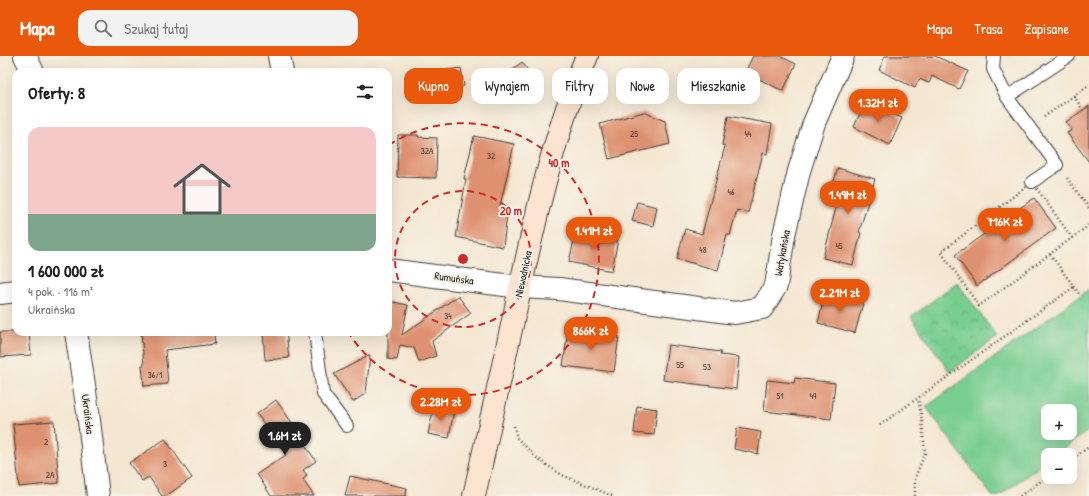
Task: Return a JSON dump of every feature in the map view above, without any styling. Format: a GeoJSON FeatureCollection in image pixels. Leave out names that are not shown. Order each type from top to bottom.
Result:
{"type":"FeatureCollection","features":[{"type":"Feature","properties":{"kind":"street"},"geometry":{"type":"LineString","coordinates":[[25,56],[31,68]]}},
{"type":"Feature","properties":{"kind":"street"},"geometry":{"type":"LineString","coordinates":[[279,56],[281,68]]}},
{"type":"Feature","properties":{"kind":"street","name":"Niewodnicka"},"geometry":{"type":"LineString","coordinates":[[474,496],[531,234],[551,157],[572,91],[587,56]]}},
{"type":"Feature","properties":{"kind":"street","name":"Watykańska"},"geometry":{"type":"LineString","coordinates":[[520,287],[558,289],[735,313],[762,308],[776,286],[784,235],[799,171],[814,123],[843,56]]}},
{"type":"Feature","properties":{"kind":"street","name":"Rumuńska"},"geometry":{"type":"LineString","coordinates":[[392,271],[520,287]]}},
{"type":"Feature","properties":{"kind":"street"},"geometry":{"type":"LineString","coordinates":[[0,293],[12,292]]}},
{"type":"Feature","properties":{"kind":"street","name":"Ukraińska"},"geometry":{"type":"LineString","coordinates":[[77,336],[88,412],[98,496]]}},
{"type":"Feature","properties":{"kind":"lane"},"geometry":{"type":"LineString","coordinates":[[994,56],[993,69],[1007,98],[1057,165],[1032,182]]}},
{"type":"Feature","properties":{"kind":"lane"},"geometry":{"type":"LineString","coordinates":[[1007,98],[1069,56]]}},
{"type":"Feature","properties":{"kind":"lane"},"geometry":{"type":"LineString","coordinates":[[316,336],[323,394],[347,426]]}},
{"type":"Feature","properties":{"kind":"path"},"geometry":{"type":"LineString","coordinates":[[1029,127],[1089,85]]}},
{"type":"Feature","properties":{"kind":"path"},"geometry":{"type":"LineString","coordinates":[[1074,96],[1083,110]]}},
{"type":"Feature","properties":{"kind":"path"},"geometry":{"type":"LineString","coordinates":[[1057,165],[1089,208]]}},
{"type":"Feature","properties":{"kind":"path"},"geometry":{"type":"LineString","coordinates":[[1072,238],[1032,182],[940,252],[979,306],[1072,238],[1089,224]]}},
{"type":"Feature","properties":{"kind":"path"},"geometry":{"type":"LineString","coordinates":[[1050,254],[1080,295]]}},
{"type":"Feature","properties":{"kind":"path"},"geometry":{"type":"LineString","coordinates":[[880,425],[1074,287]]}},
{"type":"Feature","properties":{"kind":"path"},"geometry":{"type":"LineString","coordinates":[[915,496],[915,478],[925,453],[922,420],[918,399]]}},
{"type":"Feature","properties":{"kind":"path"},"geometry":{"type":"LineString","coordinates":[[512,420],[517,438],[539,460],[562,475],[613,496]]}},
{"type":"Feature","properties":{"kind":"path"},"geometry":{"type":"LineString","coordinates":[[1077,455],[1089,447]]}},
{"type":"Feature","properties":{"kind":"path"},"geometry":{"type":"LineString","coordinates":[[1020,496],[1041,481]]}},
{"type":"Feature","properties":{"kind":"green space"},"geometry":{"type":"Polygon","coordinates":[[[957,282],[997,337],[950,372],[911,317],[957,282]]]}},
{"type":"Feature","properties":{"kind":"green space"},"geometry":{"type":"Polygon","coordinates":[[[1089,289],[1089,430],[1077,439],[1077,404],[1041,404],[1041,440],[1075,440],[1065,448],[1041,448],[1041,465],[999,496],[992,496],[926,407],[1089,289]]]}},
{"type":"Feature","properties":{"kind":"building"},"geometry":{"type":"Polygon","coordinates":[[[753,56],[780,56],[796,64],[783,91],[760,80],[760,68],[747,68],[753,56]]]}},
{"type":"Feature","properties":{"kind":"building"},"geometry":{"type":"Polygon","coordinates":[[[885,56],[935,56],[968,71],[959,89],[932,76],[929,83],[919,79],[915,88],[879,70],[885,56]]]}},
{"type":"Feature","properties":{"kind":"building"},"geometry":{"type":"Polygon","coordinates":[[[522,62],[526,68],[514,68],[522,62]]]}},
{"type":"Feature","properties":{"kind":"building"},"geometry":{"type":"Polygon","coordinates":[[[865,102],[902,118],[890,145],[854,127],[865,102]]]}},
{"type":"Feature","properties":{"kind":"building"},"geometry":{"type":"Polygon","coordinates":[[[1089,106],[1089,162],[1067,133],[1072,130],[1066,122],[1089,106]]]}},
{"type":"Feature","properties":{"kind":"building"},"geometry":{"type":"Polygon","coordinates":[[[644,112],[665,121],[670,144],[609,159],[600,124],[644,112]]]}},
{"type":"Feature","properties":{"kind":"building"},"geometry":{"type":"Polygon","coordinates":[[[728,116],[772,124],[767,154],[763,153],[748,213],[737,210],[730,235],[727,235],[718,270],[677,259],[685,229],[702,234],[725,146],[722,145],[728,116]]]}},
{"type":"Feature","properties":{"kind":"building"},"geometry":{"type":"Polygon","coordinates":[[[398,135],[418,135],[418,137],[437,138],[436,178],[397,177],[398,135]]]}},
{"type":"Feature","properties":{"kind":"building"},"geometry":{"type":"Polygon","coordinates":[[[474,136],[514,144],[500,206],[508,208],[503,247],[456,237],[466,179],[464,179],[474,136]]]}},
{"type":"Feature","properties":{"kind":"building"},"geometry":{"type":"Polygon","coordinates":[[[838,168],[875,179],[859,232],[861,233],[853,265],[823,258],[838,200],[829,197],[838,168]]]}},
{"type":"Feature","properties":{"kind":"building"},"geometry":{"type":"Polygon","coordinates":[[[1034,198],[1056,228],[977,286],[955,255],[1034,198]]]}},
{"type":"Feature","properties":{"kind":"building"},"geometry":{"type":"Polygon","coordinates":[[[637,202],[657,207],[653,226],[632,221],[637,202]]]}},
{"type":"Feature","properties":{"kind":"building"},"geometry":{"type":"Polygon","coordinates":[[[576,231],[618,239],[612,271],[569,262],[576,231]]]}},
{"type":"Feature","properties":{"kind":"building"},"geometry":{"type":"Polygon","coordinates":[[[825,293],[863,303],[855,333],[818,323],[825,293]]]}},
{"type":"Feature","properties":{"kind":"building"},"geometry":{"type":"Polygon","coordinates":[[[458,296],[471,313],[432,341],[436,356],[419,362],[414,348],[400,345],[397,360],[388,359],[388,336],[392,336],[392,302],[408,305],[402,335],[458,296]]]}},
{"type":"Feature","properties":{"kind":"building"},"geometry":{"type":"Polygon","coordinates":[[[568,330],[619,336],[614,372],[563,366],[568,330]]]}},
{"type":"Feature","properties":{"kind":"building"},"geometry":{"type":"Polygon","coordinates":[[[0,332],[12,332],[12,336],[29,336],[31,355],[0,357],[0,332]]]}},
{"type":"Feature","properties":{"kind":"building"},"geometry":{"type":"Polygon","coordinates":[[[141,336],[214,336],[215,344],[165,350],[168,384],[144,386],[142,365],[144,365],[141,336]]]}},
{"type":"Feature","properties":{"kind":"building"},"geometry":{"type":"Polygon","coordinates":[[[263,336],[286,336],[289,358],[265,360],[263,336]]]}},
{"type":"Feature","properties":{"kind":"building"},"geometry":{"type":"Polygon","coordinates":[[[668,345],[721,352],[720,355],[739,357],[736,389],[663,380],[668,345]]]}},
{"type":"Feature","properties":{"kind":"building"},"geometry":{"type":"Polygon","coordinates":[[[370,355],[366,393],[353,402],[334,374],[370,355]]]}},
{"type":"Feature","properties":{"kind":"building"},"geometry":{"type":"Polygon","coordinates":[[[795,378],[835,383],[831,419],[764,411],[767,380],[794,383],[795,378]]]}},
{"type":"Feature","properties":{"kind":"building"},"geometry":{"type":"Polygon","coordinates":[[[276,400],[316,461],[303,470],[307,475],[303,480],[314,496],[271,496],[257,474],[286,455],[257,414],[276,400]]]}},
{"type":"Feature","properties":{"kind":"building"},"geometry":{"type":"Polygon","coordinates":[[[434,406],[454,410],[449,438],[428,434],[434,406]]]}},
{"type":"Feature","properties":{"kind":"building"},"geometry":{"type":"Polygon","coordinates":[[[637,406],[657,409],[654,435],[634,433],[637,406]]]}},
{"type":"Feature","properties":{"kind":"building"},"geometry":{"type":"Polygon","coordinates":[[[54,421],[59,483],[19,487],[13,424],[54,421]]]}},
{"type":"Feature","properties":{"kind":"building"},"geometry":{"type":"Polygon","coordinates":[[[737,428],[761,432],[758,454],[734,449],[737,428]]]}},
{"type":"Feature","properties":{"kind":"building"},"geometry":{"type":"Polygon","coordinates":[[[165,439],[192,478],[166,496],[162,496],[149,477],[142,481],[129,463],[165,439]]]}},
{"type":"Feature","properties":{"kind":"building"},"geometry":{"type":"Polygon","coordinates":[[[350,476],[407,488],[406,496],[345,496],[350,476]]]}}]}
